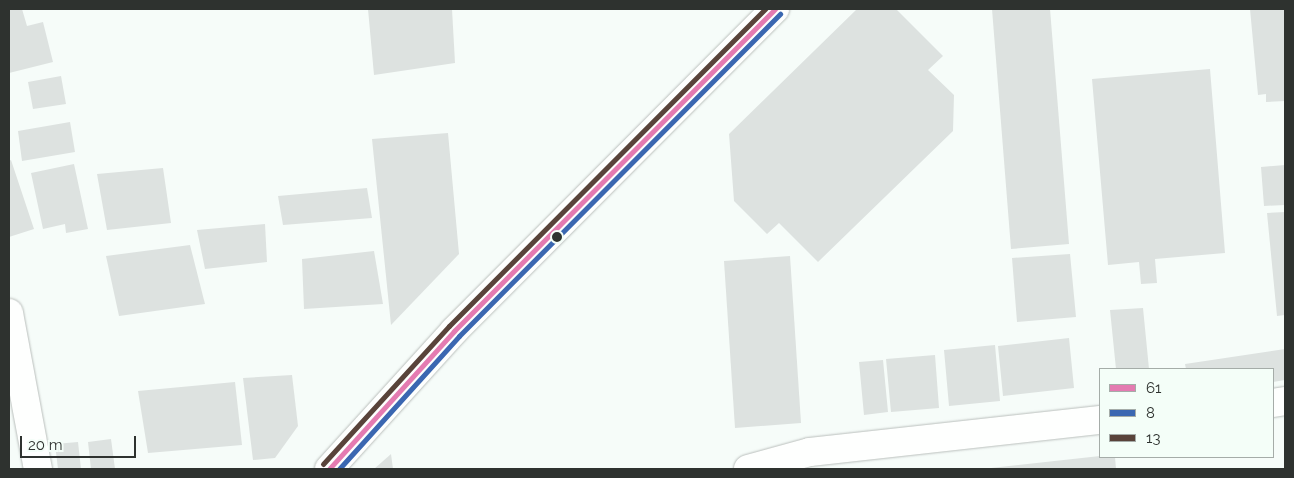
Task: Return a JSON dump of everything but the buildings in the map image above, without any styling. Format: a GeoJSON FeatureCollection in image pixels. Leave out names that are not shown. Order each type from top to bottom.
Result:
{"type":"FeatureCollection","features":[{"type":"Feature","properties":{"kind":"main road"},"geometry":{"type":"LineString","coordinates":[[330,469],[454,331],[774,9]]}},
{"type":"Feature","properties":{"kind":"main road"},"geometry":{"type":"LineString","coordinates":[[9,313],[38,469]]}},
{"type":"Feature","properties":{"kind":"main road"},"geometry":{"type":"LineString","coordinates":[[748,469],[810,452],[956,434],[1099,420]]}},
{"type":"Feature","properties":{"kind":"transit line","name":"13"},"geometry":{"type":"LineString","coordinates":[[323,464],[449,326],[765,9]]}},
{"type":"Feature","properties":{"kind":"transit line","name":"61"},"geometry":{"type":"LineString","coordinates":[[329,469],[454,331],[775,9]]}},
{"type":"Feature","properties":{"kind":"transit line","name":"8"},"geometry":{"type":"LineString","coordinates":[[339,469],[459,336],[780,14]]}}]}
